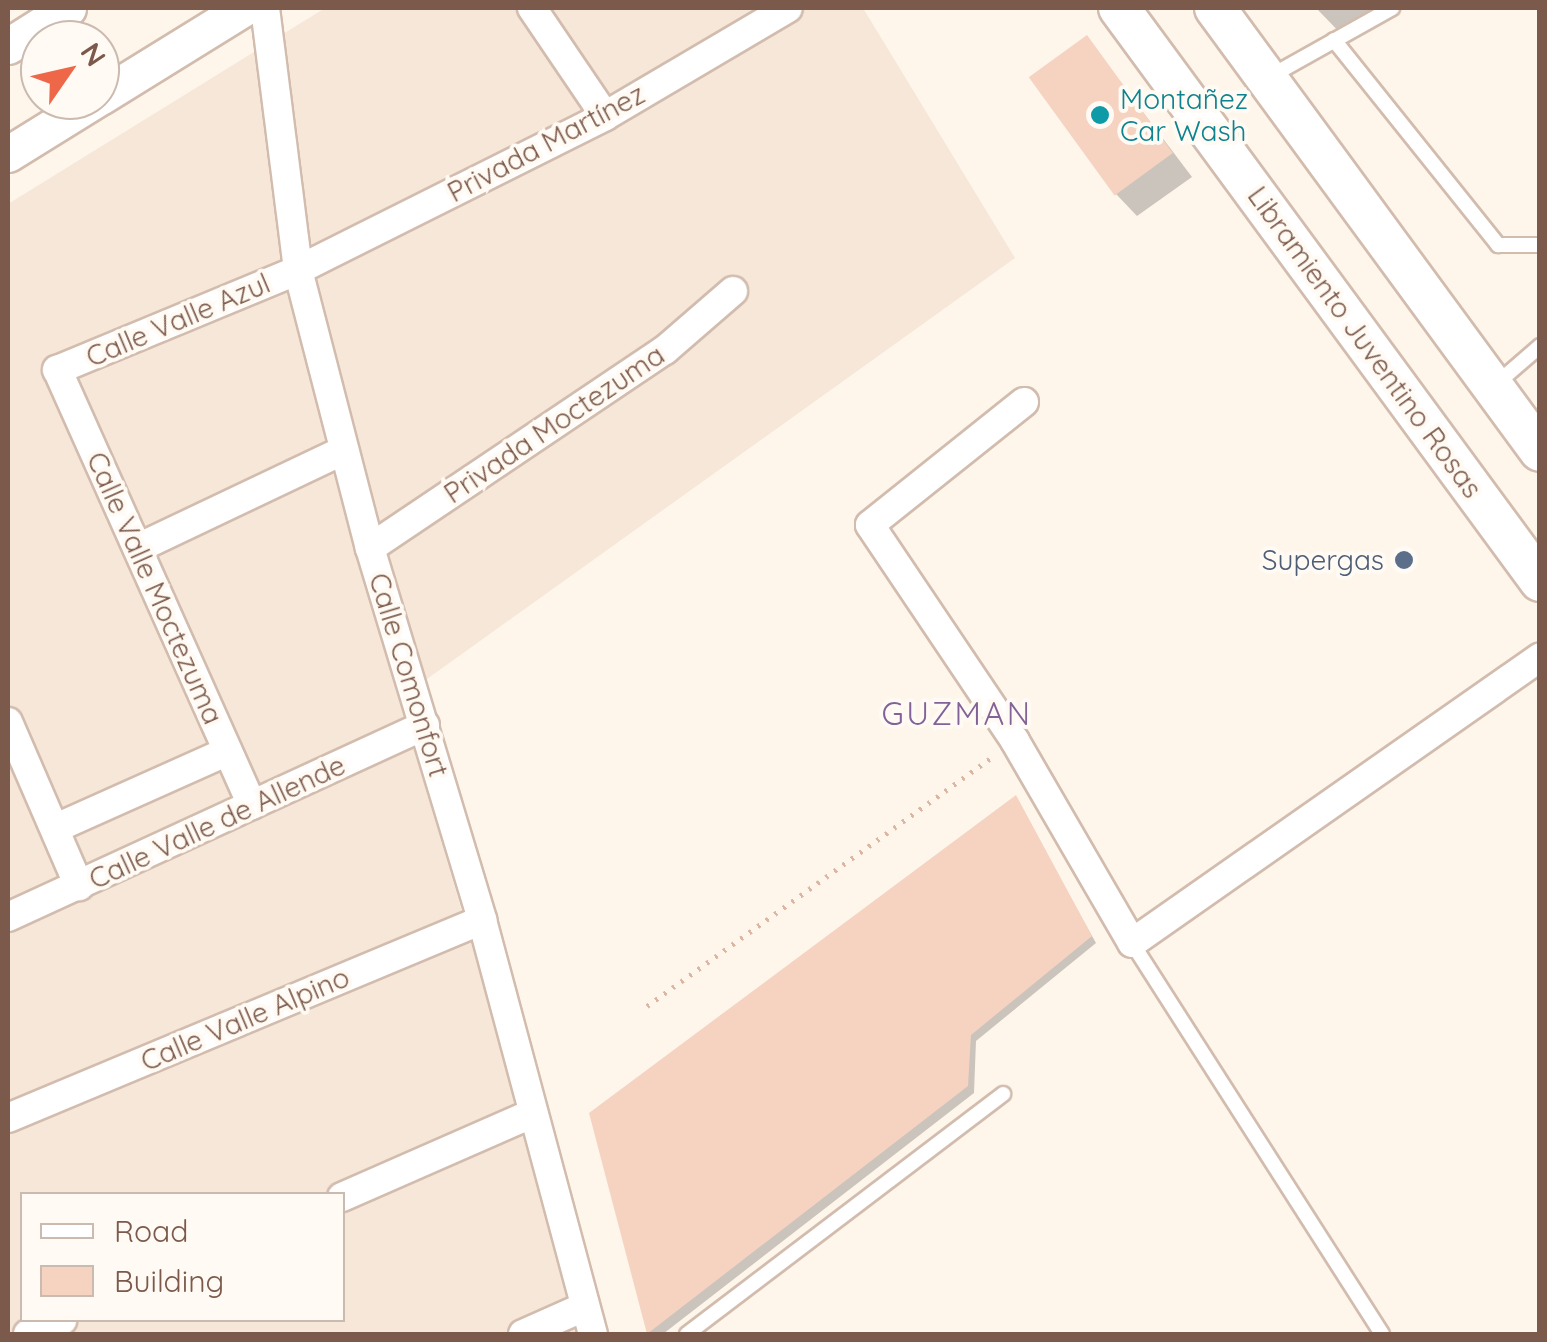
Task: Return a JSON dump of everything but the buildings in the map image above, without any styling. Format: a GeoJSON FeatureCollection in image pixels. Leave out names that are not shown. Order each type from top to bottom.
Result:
{"type":"FeatureCollection","features":[{"type":"Feature","properties":{"kind":"main road","name":"Libramiento Juventino Rosas"},"geometry":{"type":"LineString","coordinates":[[1119,8],[1540,581]]}},
{"type":"Feature","properties":{"kind":"main road"},"geometry":{"type":"LineString","coordinates":[[1215,8],[1540,451]]}},
{"type":"Feature","properties":{"kind":"street"},"geometry":{"type":"LineString","coordinates":[[8,46],[68,8]]}},
{"type":"Feature","properties":{"kind":"street"},"geometry":{"type":"LineString","coordinates":[[120,84],[244,8]]}},
{"type":"Feature","properties":{"kind":"street","name":"Calle Comonfort"},"geometry":{"type":"LineString","coordinates":[[265,8],[298,270],[370,548],[482,920],[593,1334]]}},
{"type":"Feature","properties":{"kind":"street"},"geometry":{"type":"LineString","coordinates":[[532,8],[605,116]]}},
{"type":"Feature","properties":{"kind":"street","name":"Privada Martínez"},"geometry":{"type":"LineString","coordinates":[[298,270],[605,116],[788,8]]}},
{"type":"Feature","properties":{"kind":"street"},"geometry":{"type":"LineString","coordinates":[[8,154],[62,120]]}},
{"type":"Feature","properties":{"kind":"street","name":"Calle Valle Azul"},"geometry":{"type":"LineString","coordinates":[[57,370],[298,270]]}},
{"type":"Feature","properties":{"kind":"street","name":"Privada Moctezuma"},"geometry":{"type":"LineString","coordinates":[[370,548],[666,350],[733,292]]}},
{"type":"Feature","properties":{"kind":"street","name":"Calle Valle Moctezuma"},"geometry":{"type":"LineString","coordinates":[[57,370],[252,805]]}},
{"type":"Feature","properties":{"kind":"street"},"geometry":{"type":"LineString","coordinates":[[1024,402],[870,525],[1015,741],[1132,943],[1540,657]]}},
{"type":"Feature","properties":{"kind":"street"},"geometry":{"type":"LineString","coordinates":[[138,548],[344,450]]}},
{"type":"Feature","properties":{"kind":"street"},"geometry":{"type":"LineString","coordinates":[[8,722],[80,886]]}},
{"type":"Feature","properties":{"kind":"street","name":"Calle Valle de Allende"},"geometry":{"type":"LineString","coordinates":[[8,917],[426,725]]}},
{"type":"Feature","properties":{"kind":"street"},"geometry":{"type":"LineString","coordinates":[[56,828],[228,751]]}},
{"type":"Feature","properties":{"kind":"street","name":"Calle Valle Alpino"},"geometry":{"type":"LineString","coordinates":[[8,1118],[482,920]]}},
{"type":"Feature","properties":{"kind":"street"},"geometry":{"type":"LineString","coordinates":[[345,1196],[531,1114]]}},
{"type":"Feature","properties":{"kind":"street"},"geometry":{"type":"LineString","coordinates":[[523,1334],[584,1307]]}},
{"type":"Feature","properties":{"kind":"street"},"geometry":{"type":"LineString","coordinates":[[28,1334],[57,1322]]}},
{"type":"Feature","properties":{"kind":"lane"},"geometry":{"type":"LineString","coordinates":[[1266,78],[1392,8]]}},
{"type":"Feature","properties":{"kind":"lane"},"geometry":{"type":"LineString","coordinates":[[1334,40],[1498,245],[1540,245]]}},
{"type":"Feature","properties":{"kind":"lane"},"geometry":{"type":"LineString","coordinates":[[1492,387],[1540,346]]}},
{"type":"Feature","properties":{"kind":"lane"},"geometry":{"type":"LineString","coordinates":[[1132,943],[1382,1334]]}},
{"type":"Feature","properties":{"kind":"lane"},"geometry":{"type":"LineString","coordinates":[[687,1334],[1003,1094]]}},
{"type":"Feature","properties":{"kind":"path"},"geometry":{"type":"LineString","coordinates":[[647,1006],[1015,741]]}},
{"type":"Feature","properties":{"kind":"shaded area"},"geometry":{"type":"Polygon","coordinates":[[[325,8],[863,8],[1015,258],[399,699],[587,1334],[8,1334],[8,204],[325,8]]]}},
{"type":"Feature","properties":{"kind":"place","name":"Montañez Car Wash"},"geometry":{"type":"Point","coordinates":[1100,115]}},
{"type":"Feature","properties":{"kind":"place","name":"Supergas"},"geometry":{"type":"Point","coordinates":[1404,560]}},
{"type":"Feature","properties":{"kind":"district","name":"GUZMAN"},"geometry":{"type":"Point","coordinates":[957,713]}}]}
